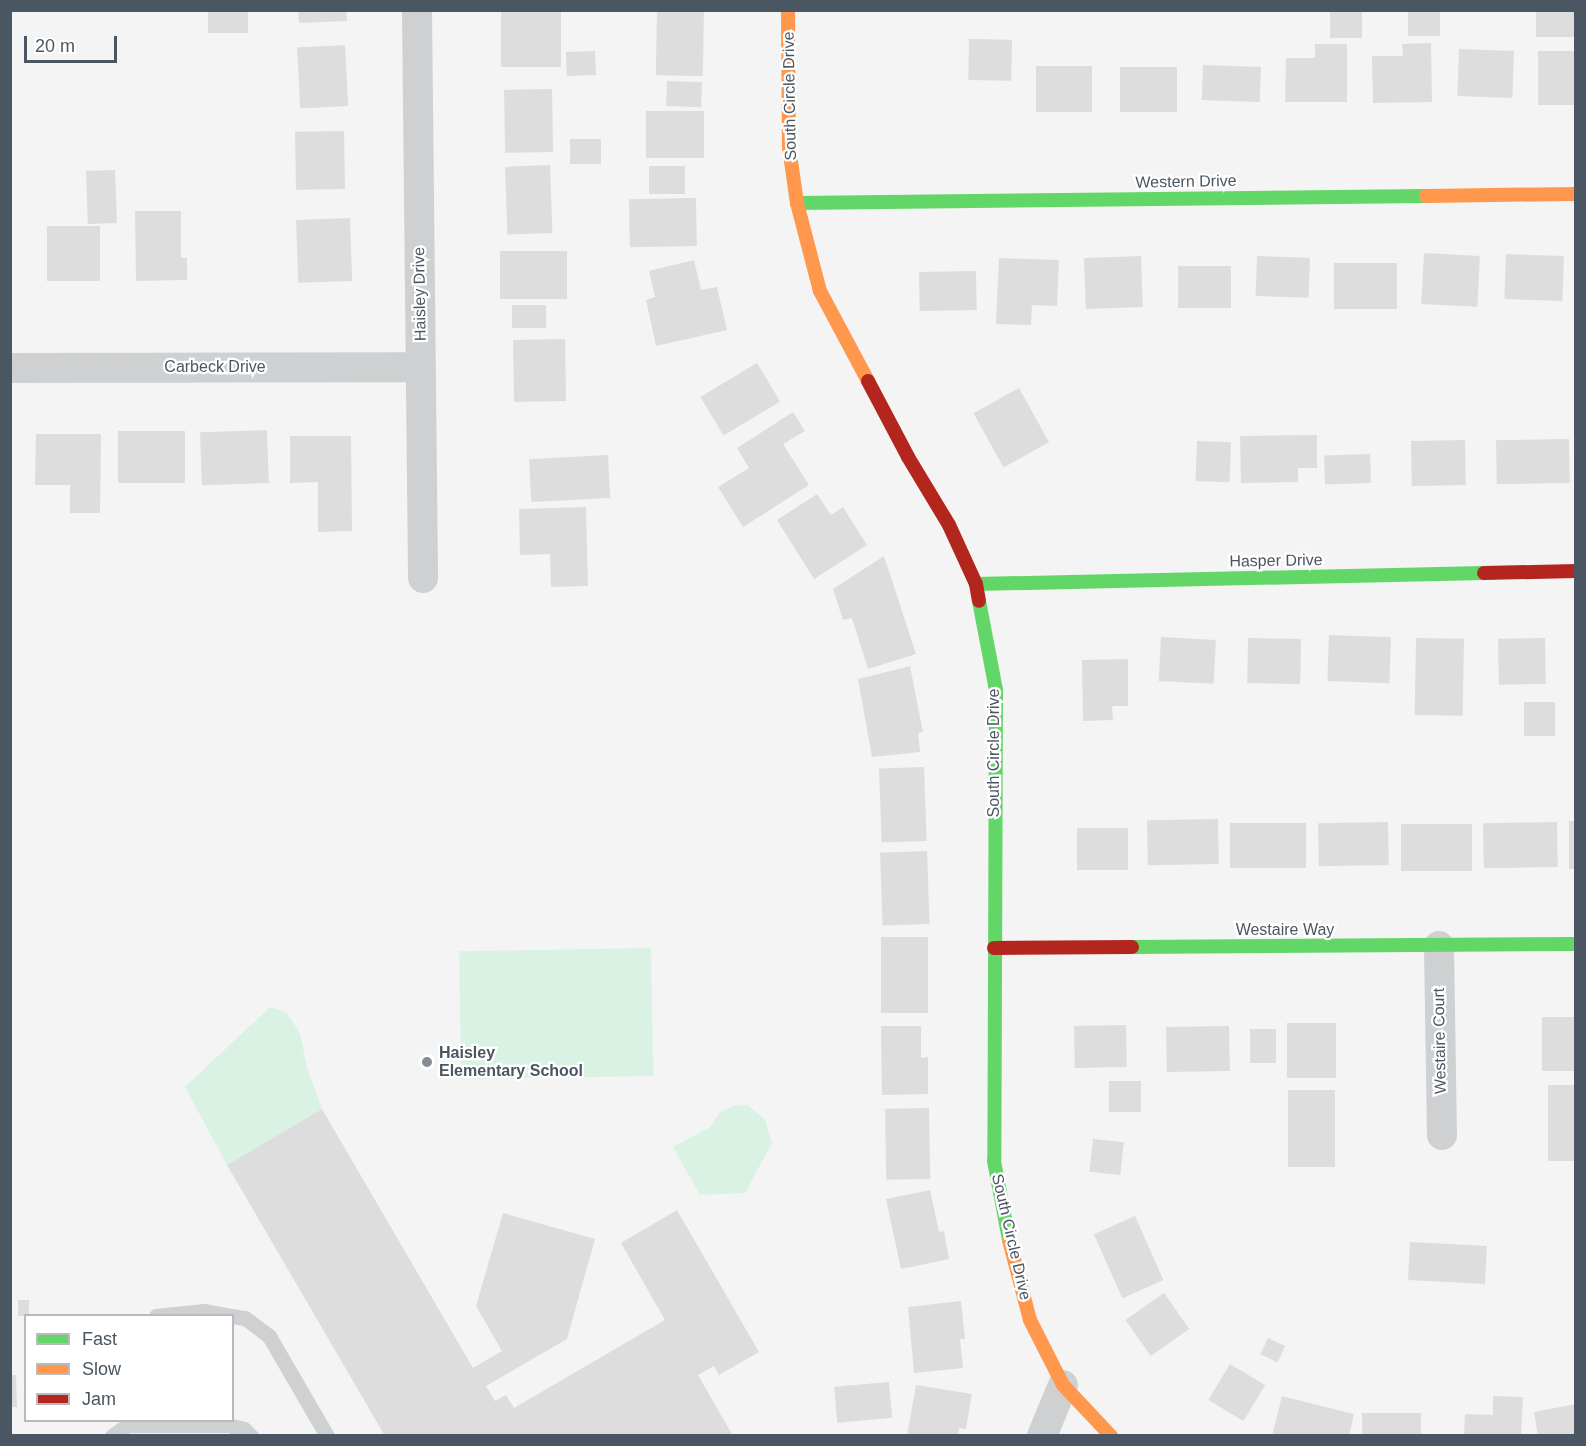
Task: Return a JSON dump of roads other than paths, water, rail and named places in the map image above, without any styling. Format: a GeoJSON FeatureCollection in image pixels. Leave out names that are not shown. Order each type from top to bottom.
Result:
{"type":"FeatureCollection","features":[{"type":"Feature","properties":{"kind":"street","name":"Haisley Drive"},"geometry":{"type":"LineString","coordinates":[[417,10],[423,578]]}},
{"type":"Feature","properties":{"kind":"street","name":"South Circle Drive"},"geometry":{"type":"LineString","coordinates":[[788,10],[789,147],[797,203],[820,291],[908,457],[949,525],[976,585],[996,690],[994,1161],[1012,1256],[1030,1320],[1063,1384],[1111,1436]]}},
{"type":"Feature","properties":{"kind":"street","name":"Western Drive"},"geometry":{"type":"LineString","coordinates":[[797,203],[1575,194]]}},
{"type":"Feature","properties":{"kind":"street","name":"Carbeck Drive"},"geometry":{"type":"LineString","coordinates":[[10,368],[420,367]]}},
{"type":"Feature","properties":{"kind":"street","name":"Hasper Drive"},"geometry":{"type":"LineString","coordinates":[[976,585],[1575,571]]}},
{"type":"Feature","properties":{"kind":"street","name":"Westaire Way"},"geometry":{"type":"LineString","coordinates":[[994,948],[1575,944]]}},
{"type":"Feature","properties":{"kind":"street","name":"Westaire Court"},"geometry":{"type":"LineString","coordinates":[[1439,946],[1442,1135]]}},
{"type":"Feature","properties":{"kind":"street"},"geometry":{"type":"LineString","coordinates":[[1042,1436],[1063,1384]]}},
{"type":"Feature","properties":{"kind":"lane"},"geometry":{"type":"LineString","coordinates":[[176,1314],[205,1311],[221,1314]]}},
{"type":"Feature","properties":{"kind":"lane"},"geometry":{"type":"LineString","coordinates":[[234,1316],[244,1318],[269,1336],[327,1436]]}},
{"type":"Feature","properties":{"kind":"lane"},"geometry":{"type":"LineString","coordinates":[[112,1436],[127,1425],[228,1425],[244,1429],[251,1436]]}},
{"type":"Feature","properties":{"kind":"place","name":"Haisley Elementary School"},"geometry":{"type":"Point","coordinates":[427,1062]}}]}
